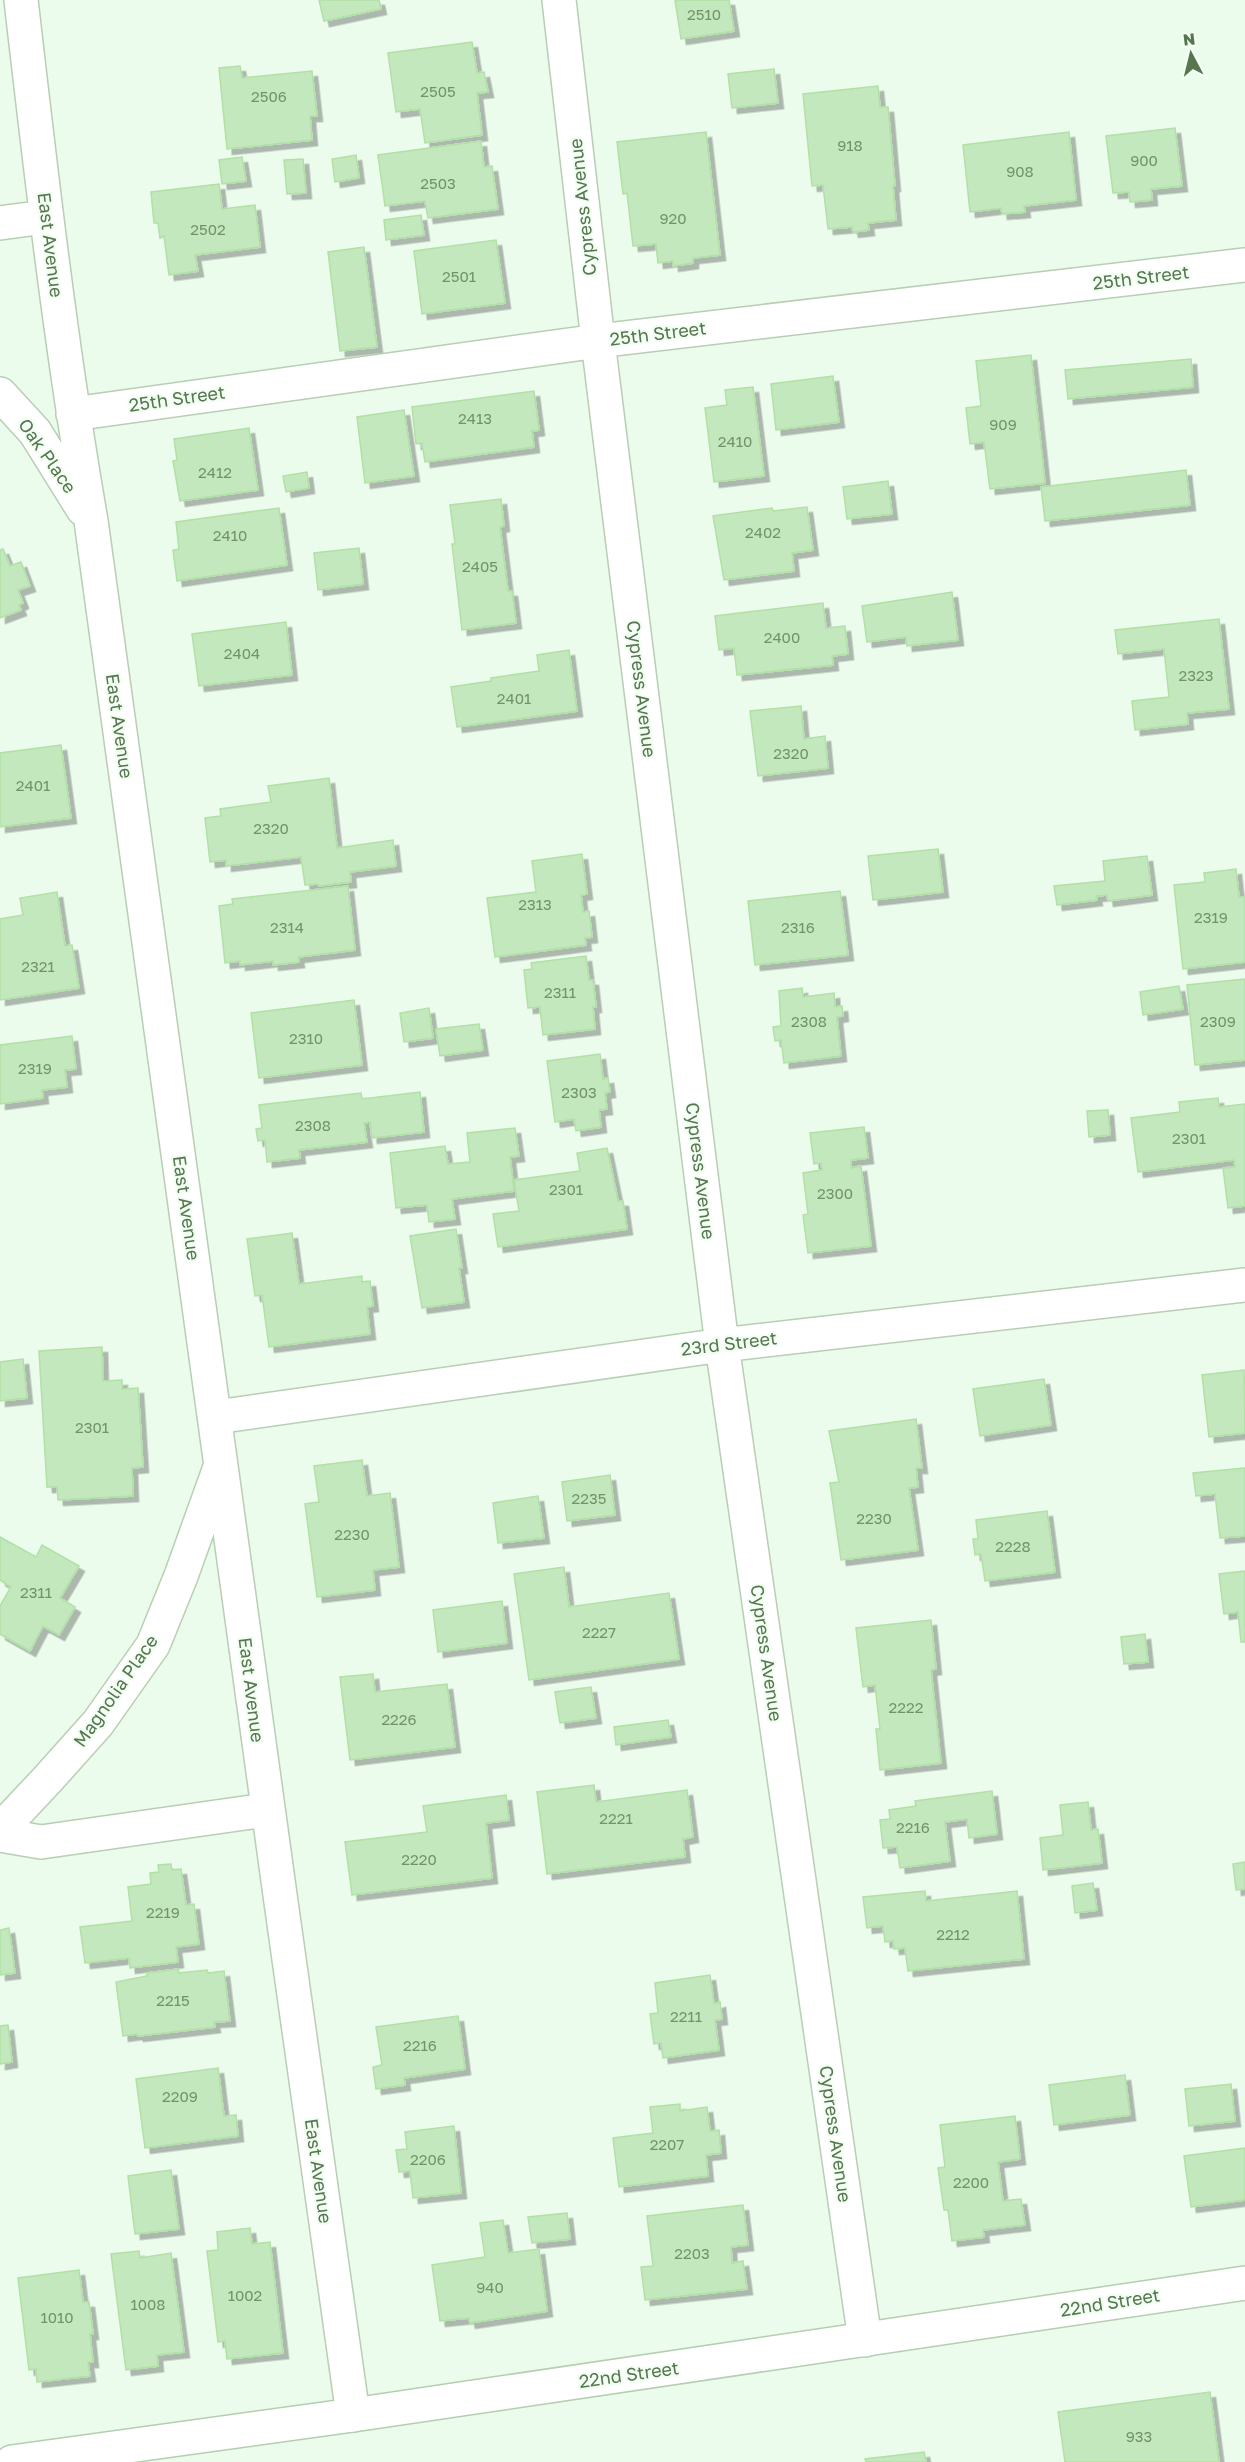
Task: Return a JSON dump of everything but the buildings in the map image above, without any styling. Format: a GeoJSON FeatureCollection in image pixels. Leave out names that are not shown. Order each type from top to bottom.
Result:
{"type":"FeatureCollection","features":[{"type":"Feature","properties":{"kind":"street","name":"East Avenue"},"geometry":{"type":"LineString","coordinates":[[21,0],[45,217],[91,521],[216,1417],[266,1810],[353,2415]]}},
{"type":"Feature","properties":{"kind":"street","name":"Cypress Avenue"},"geometry":{"type":"LineString","coordinates":[[559,0],[598,341],[722,1345],[865,2340]]}},
{"type":"Feature","properties":{"kind":"street"},"geometry":{"type":"LineString","coordinates":[[0,223],[45,217]]}},
{"type":"Feature","properties":{"kind":"street","name":"25th Street"},"geometry":{"type":"LineString","coordinates":[[73,414],[598,341],[1245,265]]}},
{"type":"Feature","properties":{"kind":"street","name":"Oak Place"},"geometry":{"type":"LineString","coordinates":[[0,394],[35,432],[91,521]]}},
{"type":"Feature","properties":{"kind":"street","name":"23rd Street"},"geometry":{"type":"LineString","coordinates":[[216,1417],[722,1345],[1245,1285]]}},
{"type":"Feature","properties":{"kind":"street","name":"Magnolia Place"},"geometry":{"type":"LineString","coordinates":[[0,1830],[98,1723],[153,1645],[181,1576],[221,1463]]}},
{"type":"Feature","properties":{"kind":"street"},"geometry":{"type":"LineString","coordinates":[[0,1834],[41,1842],[266,1810]]}},
{"type":"Feature","properties":{"kind":"street","name":"22nd Street"},"geometry":{"type":"LineString","coordinates":[[12,2462],[146,2454],[353,2415],[1245,2283]]}}]}
